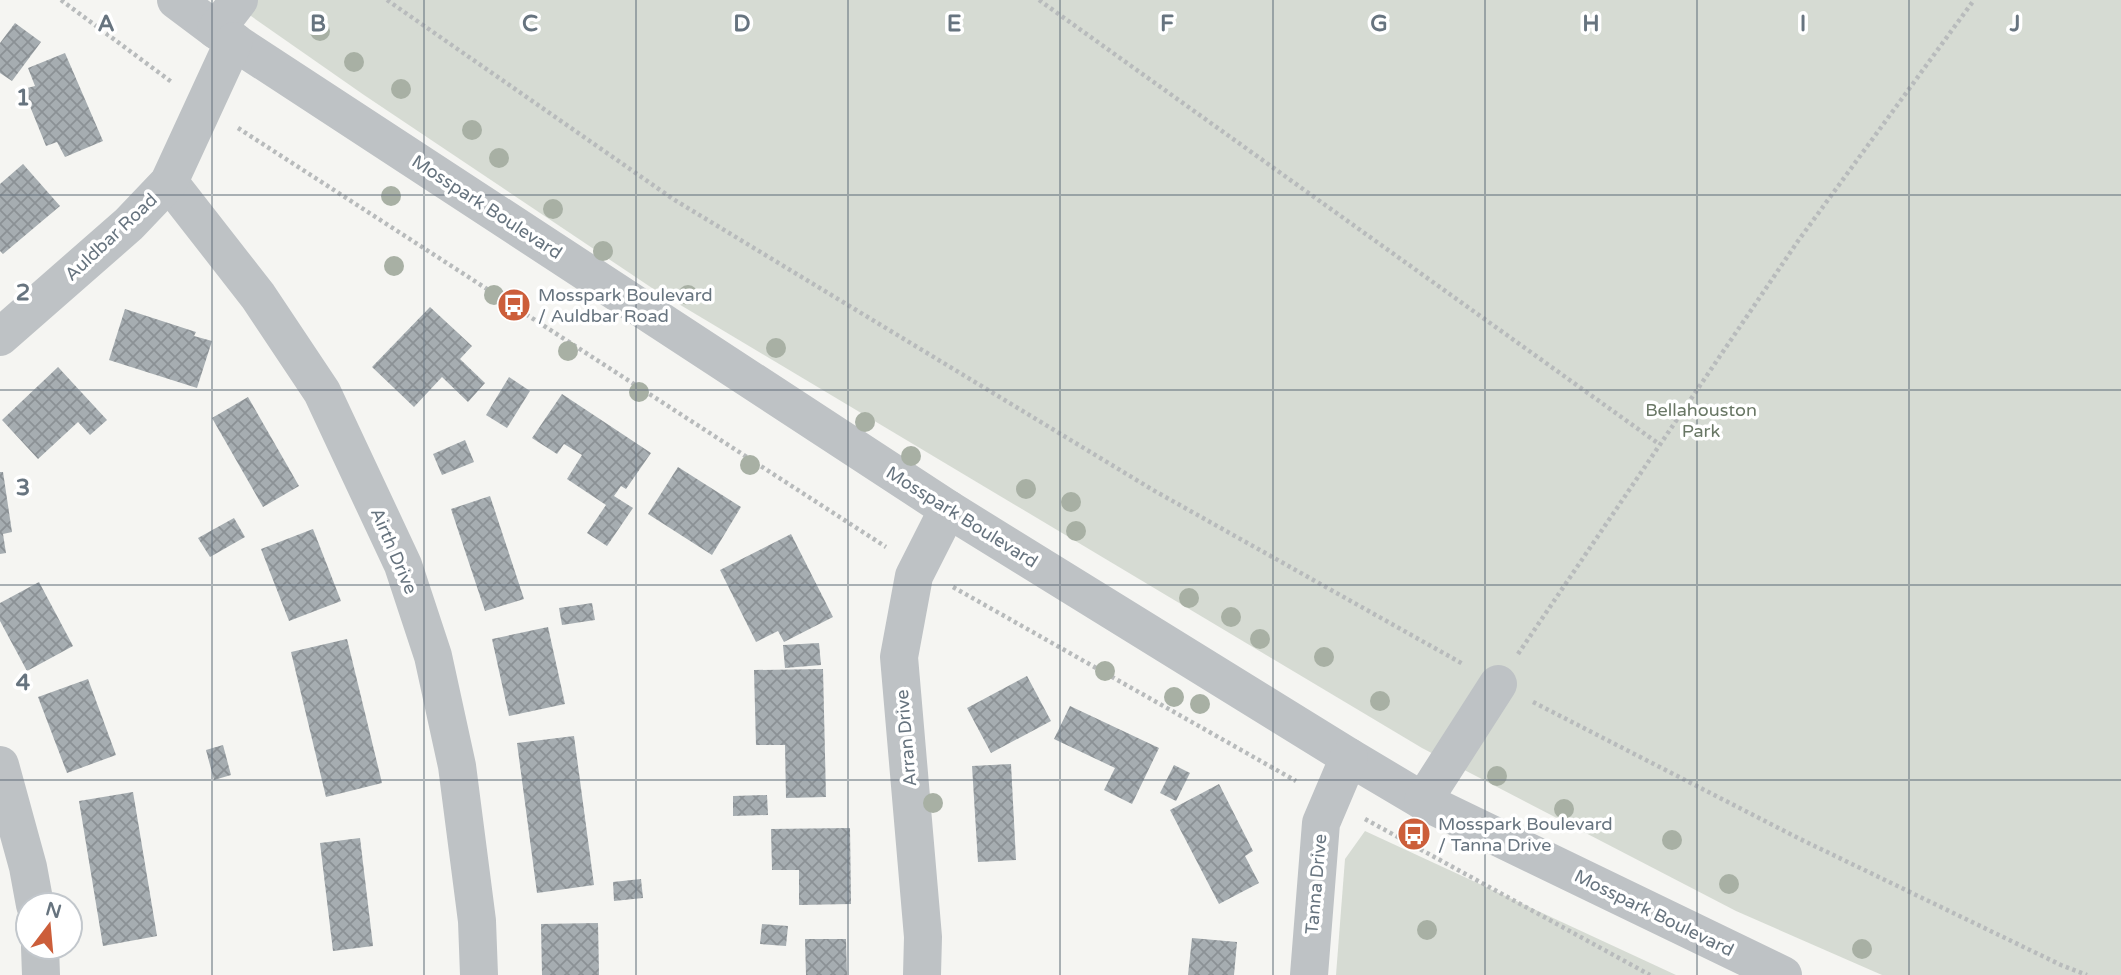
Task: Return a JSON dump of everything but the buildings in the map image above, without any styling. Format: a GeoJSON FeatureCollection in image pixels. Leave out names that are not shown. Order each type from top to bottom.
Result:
{"type":"FeatureCollection","features":[{"type":"Feature","properties":{"kind":"street","name":"Mosspark Boulevard"},"geometry":{"type":"LineString","coordinates":[[176,0],[225,36],[948,509],[1349,757],[1423,801],[1783,975]]}},
{"type":"Feature","properties":{"kind":"street","name":"Auldbar Road"},"geometry":{"type":"LineString","coordinates":[[0,337],[129,224],[169,182],[204,106],[239,0]]}},
{"type":"Feature","properties":{"kind":"street","name":"Airth Drive"},"geometry":{"type":"LineString","coordinates":[[169,182],[258,296],[322,392],[403,565],[433,656],[457,766],[477,921],[479,975]]}},
{"type":"Feature","properties":{"kind":"street","name":"Arran Drive"},"geometry":{"type":"LineString","coordinates":[[922,975],[923,937],[900,657],[914,576],[948,509]]}},
{"type":"Feature","properties":{"kind":"street"},"geometry":{"type":"LineString","coordinates":[[1423,801],[1498,684]]}},
{"type":"Feature","properties":{"kind":"street","name":"Tanna Drive"},"geometry":{"type":"LineString","coordinates":[[1309,975],[1321,823],[1349,757]]}},
{"type":"Feature","properties":{"kind":"street"},"geometry":{"type":"LineString","coordinates":[[0,765],[29,867],[33,891]]}},
{"type":"Feature","properties":{"kind":"path"},"geometry":{"type":"LineString","coordinates":[[61,0],[204,106],[919,568],[1331,800],[1650,975]]}},
{"type":"Feature","properties":{"kind":"path"},"geometry":{"type":"LineString","coordinates":[[387,0],[673,199],[1153,489],[1498,684],[1798,838],[2061,965],[2087,975]]}},
{"type":"Feature","properties":{"kind":"path"},"geometry":{"type":"LineString","coordinates":[[1039,0],[1659,444]]}},
{"type":"Feature","properties":{"kind":"path"},"geometry":{"type":"LineString","coordinates":[[1498,684],[1798,241],[1974,0]]}},
{"type":"Feature","properties":{"kind":"green space","name":"Bellahouston Park"},"geometry":{"type":"Polygon","coordinates":[[[228,0],[2121,0],[2121,975],[1882,975],[1736,911],[1422,748],[652,288],[364,95],[228,0]]]}},
{"type":"Feature","properties":{"kind":"green space"},"geometry":{"type":"Polygon","coordinates":[[[1365,831],[1676,975],[1336,975],[1345,859],[1365,831]]]}},
{"type":"Feature","properties":{"kind":"place","name":"Mosspark Boulevard / Auldbar Road"},"geometry":{"type":"Point","coordinates":[514,305]}},
{"type":"Feature","properties":{"kind":"place","name":"Mosspark Boulevard / Tanna Drive"},"geometry":{"type":"Point","coordinates":[1414,834]}}]}
